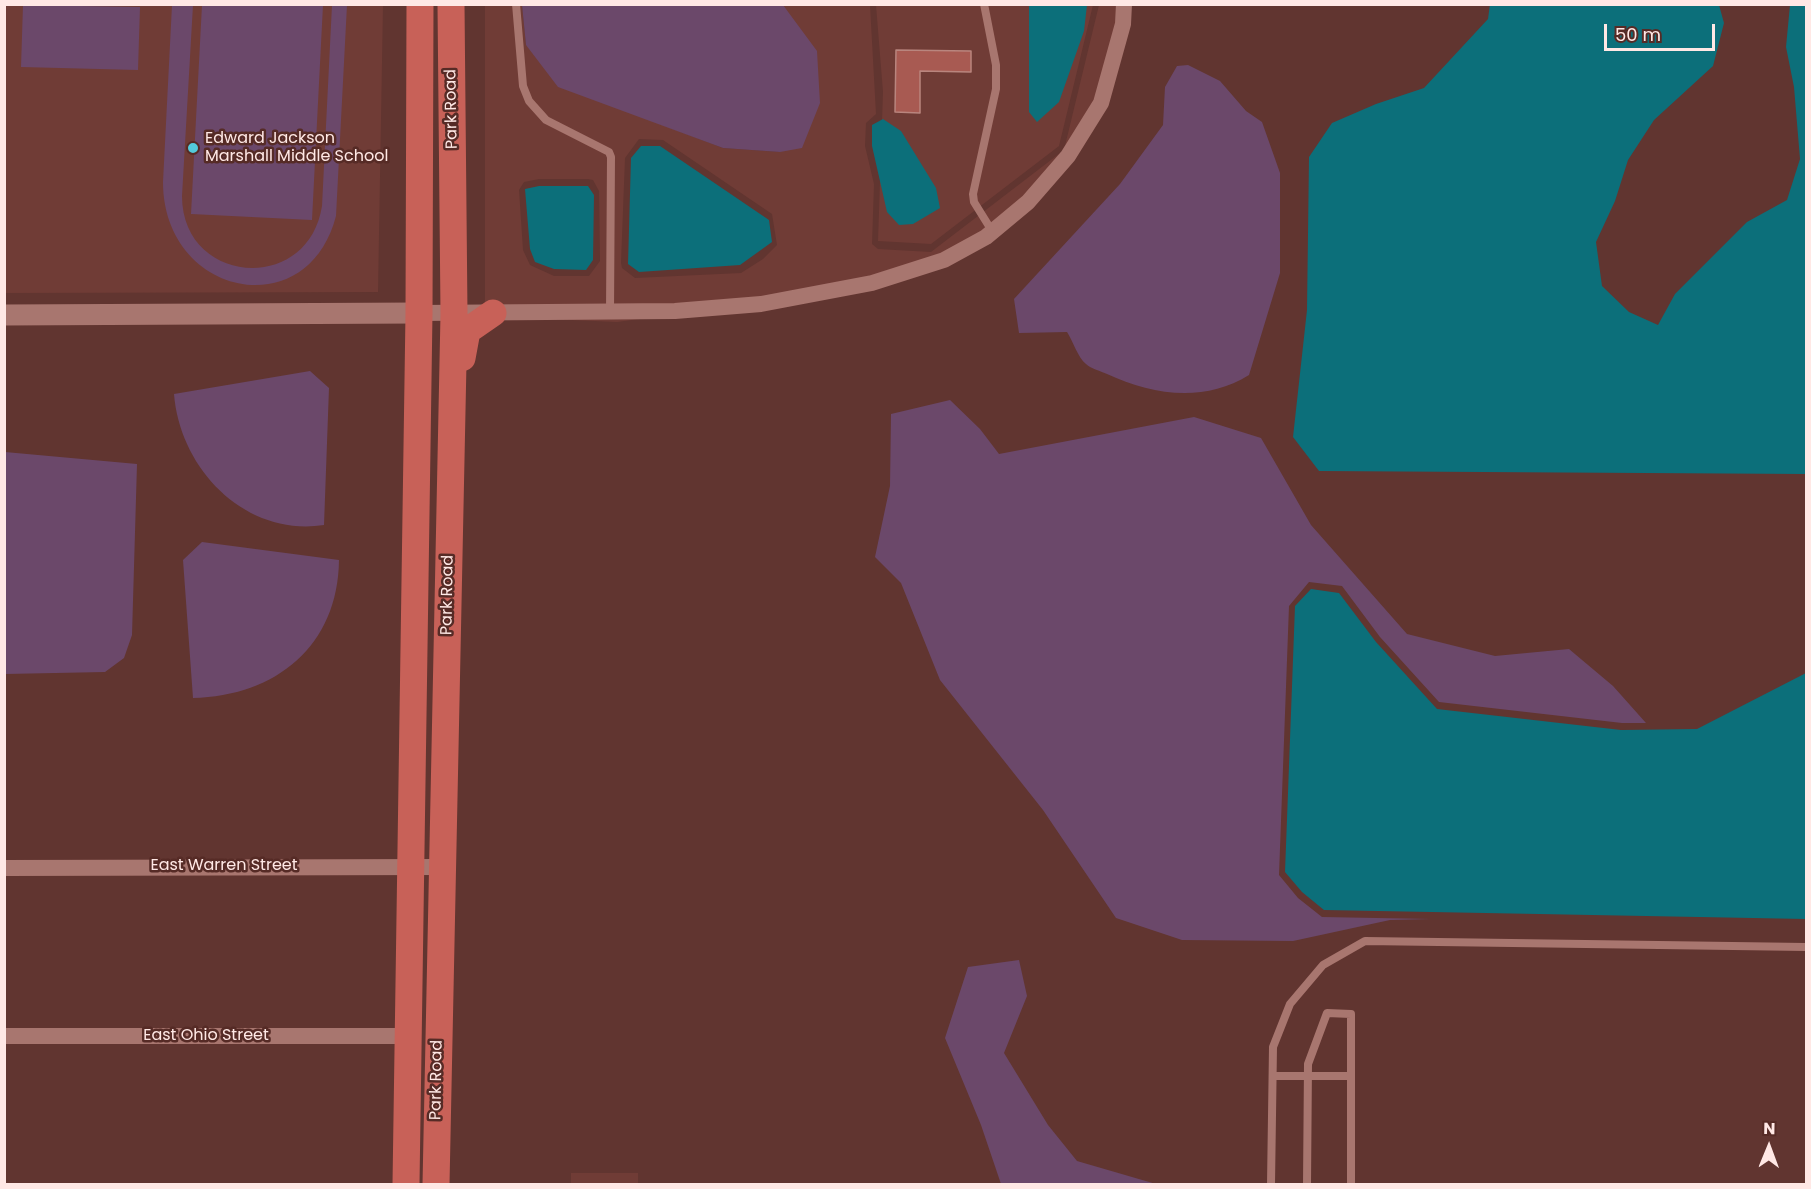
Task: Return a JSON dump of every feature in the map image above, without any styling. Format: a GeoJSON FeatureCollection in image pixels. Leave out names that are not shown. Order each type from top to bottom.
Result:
{"type":"FeatureCollection","features":[{"type":"Feature","properties":{"kind":"main road","name":"Park Road"},"geometry":{"type":"LineString","coordinates":[[406,1185],[419,313],[420,4]]}},
{"type":"Feature","properties":{"kind":"main road","name":"Park Road"},"geometry":{"type":"LineString","coordinates":[[436,1185],[454,314],[451,4]]}},
{"type":"Feature","properties":{"kind":"main road"},"geometry":{"type":"LineString","coordinates":[[420,78],[429,100],[433,171],[431,273],[454,314]]}},
{"type":"Feature","properties":{"kind":"main road"},"geometry":{"type":"LineString","coordinates":[[419,313],[433,335],[437,357],[440,474],[449,532]]}},
{"type":"Feature","properties":{"kind":"main road"},"geometry":{"type":"LineString","coordinates":[[449,532],[458,482],[462,354],[467,331],[493,313]]}},
{"type":"Feature","properties":{"kind":"main road"},"geometry":{"type":"LineString","coordinates":[[411,865],[424,881],[428,902],[428,1052],[437,1089]]}},
{"type":"Feature","properties":{"kind":"street"},"geometry":{"type":"LineString","coordinates":[[4,315],[675,311],[761,304],[873,283],[944,260],[992,231],[1028,202],[1068,156],[1101,103],[1122,24],[1124,4]]}},
{"type":"Feature","properties":{"kind":"street","name":"East Warren Street"},"geometry":{"type":"LineString","coordinates":[[4,868],[411,865],[443,867]]}},
{"type":"Feature","properties":{"kind":"street","name":"East Ohio Street"},"geometry":{"type":"LineString","coordinates":[[4,1036],[408,1036]]}},
{"type":"Feature","properties":{"kind":"lane"},"geometry":{"type":"LineString","coordinates":[[516,4],[519,57],[529,101],[546,120],[609,152],[609,312]]}},
{"type":"Feature","properties":{"kind":"lane"},"geometry":{"type":"LineString","coordinates":[[984,4],[996,65],[996,89],[973,194],[974,202],[992,231]]}},
{"type":"Feature","properties":{"kind":"lane"},"geometry":{"type":"LineString","coordinates":[[1271,1185],[1273,1047],[1290,1004],[1323,965],[1365,941],[1806,947]]}},
{"type":"Feature","properties":{"kind":"lane"},"geometry":{"type":"LineString","coordinates":[[1307,1185],[1308,1064],[1327,1013],[1351,1014],[1351,1185]]}},
{"type":"Feature","properties":{"kind":"lane"},"geometry":{"type":"LineString","coordinates":[[1273,1076],[1351,1076]]}},
{"type":"Feature","properties":{"kind":"shaded area","name":"Edward Jackson Marshall Middle School"},"geometry":{"type":"Polygon","coordinates":[[[4,5],[383,5],[378,292],[5,293],[4,5]]]}},
{"type":"Feature","properties":{"kind":"shaded area"},"geometry":{"type":"Polygon","coordinates":[[[23,5],[140,7],[138,70],[21,67],[23,5]]]}},
{"type":"Feature","properties":{"kind":"shaded area"},"geometry":{"type":"Polygon","coordinates":[[[172,5],[193,5],[182,196],[187,226],[202,248],[223,262],[247,268],[272,265],[294,255],[312,235],[322,206],[332,5],[347,5],[336,216],[320,251],[297,274],[269,284],[239,283],[210,272],[186,251],[169,221],[163,182],[172,5]]]}},
{"type":"Feature","properties":{"kind":"shaded area"},"geometry":{"type":"Polygon","coordinates":[[[202,5],[323,5],[312,220],[191,214],[202,5]]]}},
{"type":"Feature","properties":{"kind":"shaded area"},"geometry":{"type":"Polygon","coordinates":[[[485,5],[522,5],[526,45],[637,115],[723,148],[780,152],[783,5],[870,5],[876,114],[866,123],[865,146],[874,184],[872,244],[878,249],[931,252],[1064,150],[1099,5],[1122,5],[1097,106],[1046,186],[978,246],[836,293],[617,322],[502,317],[485,308],[485,5]],[[639,139],[625,158],[621,263],[622,268],[635,278],[741,273],[763,259],[777,245],[772,214],[663,140],[639,139]],[[539,179],[524,182],[519,190],[523,250],[530,265],[554,276],[589,276],[600,261],[599,191],[593,180],[588,179],[539,179]]]}},
{"type":"Feature","properties":{"kind":"shaded area"},"geometry":{"type":"Polygon","coordinates":[[[522,5],[783,5],[817,51],[820,103],[802,148],[780,152],[723,148],[558,87],[526,45],[522,5]]]}},
{"type":"Feature","properties":{"kind":"shaded area"},"geometry":{"type":"Polygon","coordinates":[[[876,5],[1093,5],[1059,146],[931,244],[878,241],[883,92],[876,5]]]}},
{"type":"Feature","properties":{"kind":"shaded area"},"geometry":{"type":"Polygon","coordinates":[[[1188,65],[1220,81],[1246,111],[1262,122],[1280,173],[1280,273],[1249,375],[1214,390],[1178,393],[1142,387],[1091,367],[1080,358],[1067,332],[1019,333],[1014,299],[1120,184],[1163,125],[1165,87],[1177,66],[1188,65]]]}},
{"type":"Feature","properties":{"kind":"shaded area"},"geometry":{"type":"Polygon","coordinates":[[[310,371],[329,388],[324,525],[295,526],[268,520],[243,509],[203,472],[189,448],[179,422],[174,394],[310,371]]]}},
{"type":"Feature","properties":{"kind":"shaded area"},"geometry":{"type":"Polygon","coordinates":[[[950,400],[980,429],[999,454],[1194,417],[1261,438],[1311,525],[1407,634],[1495,656],[1569,649],[1613,686],[1646,723],[1622,723],[1439,702],[1380,637],[1342,586],[1309,582],[1289,606],[1279,875],[1298,898],[1322,917],[1431,919],[1390,920],[1293,941],[1182,940],[1116,918],[1043,810],[940,680],[901,583],[875,557],[890,486],[891,414],[950,400]]]}},
{"type":"Feature","properties":{"kind":"shaded area"},"geometry":{"type":"Polygon","coordinates":[[[5,452],[137,464],[132,635],[124,658],[105,672],[5,674],[5,452]]]}},
{"type":"Feature","properties":{"kind":"shaded area"},"geometry":{"type":"Polygon","coordinates":[[[202,542],[339,560],[336,591],[327,618],[314,641],[297,660],[275,676],[251,688],[223,695],[193,698],[183,560],[202,542]]]}},
{"type":"Feature","properties":{"kind":"shaded area"},"geometry":{"type":"Polygon","coordinates":[[[1019,960],[1027,996],[1004,1053],[1048,1125],[1077,1161],[1156,1184],[1001,1184],[981,1125],[945,1038],[968,967],[1019,960]]]}},
{"type":"Feature","properties":{"kind":"shaded area"},"geometry":{"type":"Polygon","coordinates":[[[571,1173],[638,1173],[638,1184],[571,1184],[571,1173]]]}},
{"type":"Feature","properties":{"kind":"water"},"geometry":{"type":"Polygon","coordinates":[[[1490,4],[1719,5],[1724,23],[1713,66],[1654,120],[1628,160],[1615,201],[1596,242],[1602,286],[1629,312],[1658,325],[1675,294],[1747,222],[1787,200],[1800,159],[1794,87],[1786,47],[1790,5],[1806,5],[1806,474],[1319,471],[1293,437],[1307,310],[1309,157],[1332,123],[1376,104],[1424,88],[1488,19],[1490,4]]]}},
{"type":"Feature","properties":{"kind":"water"},"geometry":{"type":"Polygon","coordinates":[[[1029,5],[1087,5],[1084,31],[1059,102],[1037,122],[1029,112],[1029,5]]]}},
{"type":"Feature","properties":{"kind":"water"},"geometry":{"type":"Polygon","coordinates":[[[883,119],[901,131],[936,188],[940,208],[913,224],[899,225],[887,212],[872,146],[872,125],[883,119]]]}},
{"type":"Feature","properties":{"kind":"water"},"geometry":{"type":"Polygon","coordinates":[[[641,146],[660,146],[769,220],[772,242],[740,265],[639,272],[628,264],[631,158],[641,146]]]}},
{"type":"Feature","properties":{"kind":"water"},"geometry":{"type":"Polygon","coordinates":[[[539,186],[588,186],[594,195],[593,260],[586,270],[554,269],[535,262],[530,249],[525,189],[539,186]]]}},
{"type":"Feature","properties":{"kind":"water"},"geometry":{"type":"Polygon","coordinates":[[[1311,589],[1339,593],[1376,642],[1437,709],[1621,730],[1697,729],[1806,673],[1806,919],[1324,910],[1302,892],[1285,872],[1295,606],[1311,589]]]}},
{"type":"Feature","properties":{"kind":"building"},"geometry":{"type":"Polygon","coordinates":[[[896,50],[971,51],[971,72],[920,71],[920,113],[895,112],[896,50]]]}},
{"type":"Feature","properties":{"kind":"place","name":"Edward Jackson Marshall Middle School"},"geometry":{"type":"Point","coordinates":[193,148]}}]}
